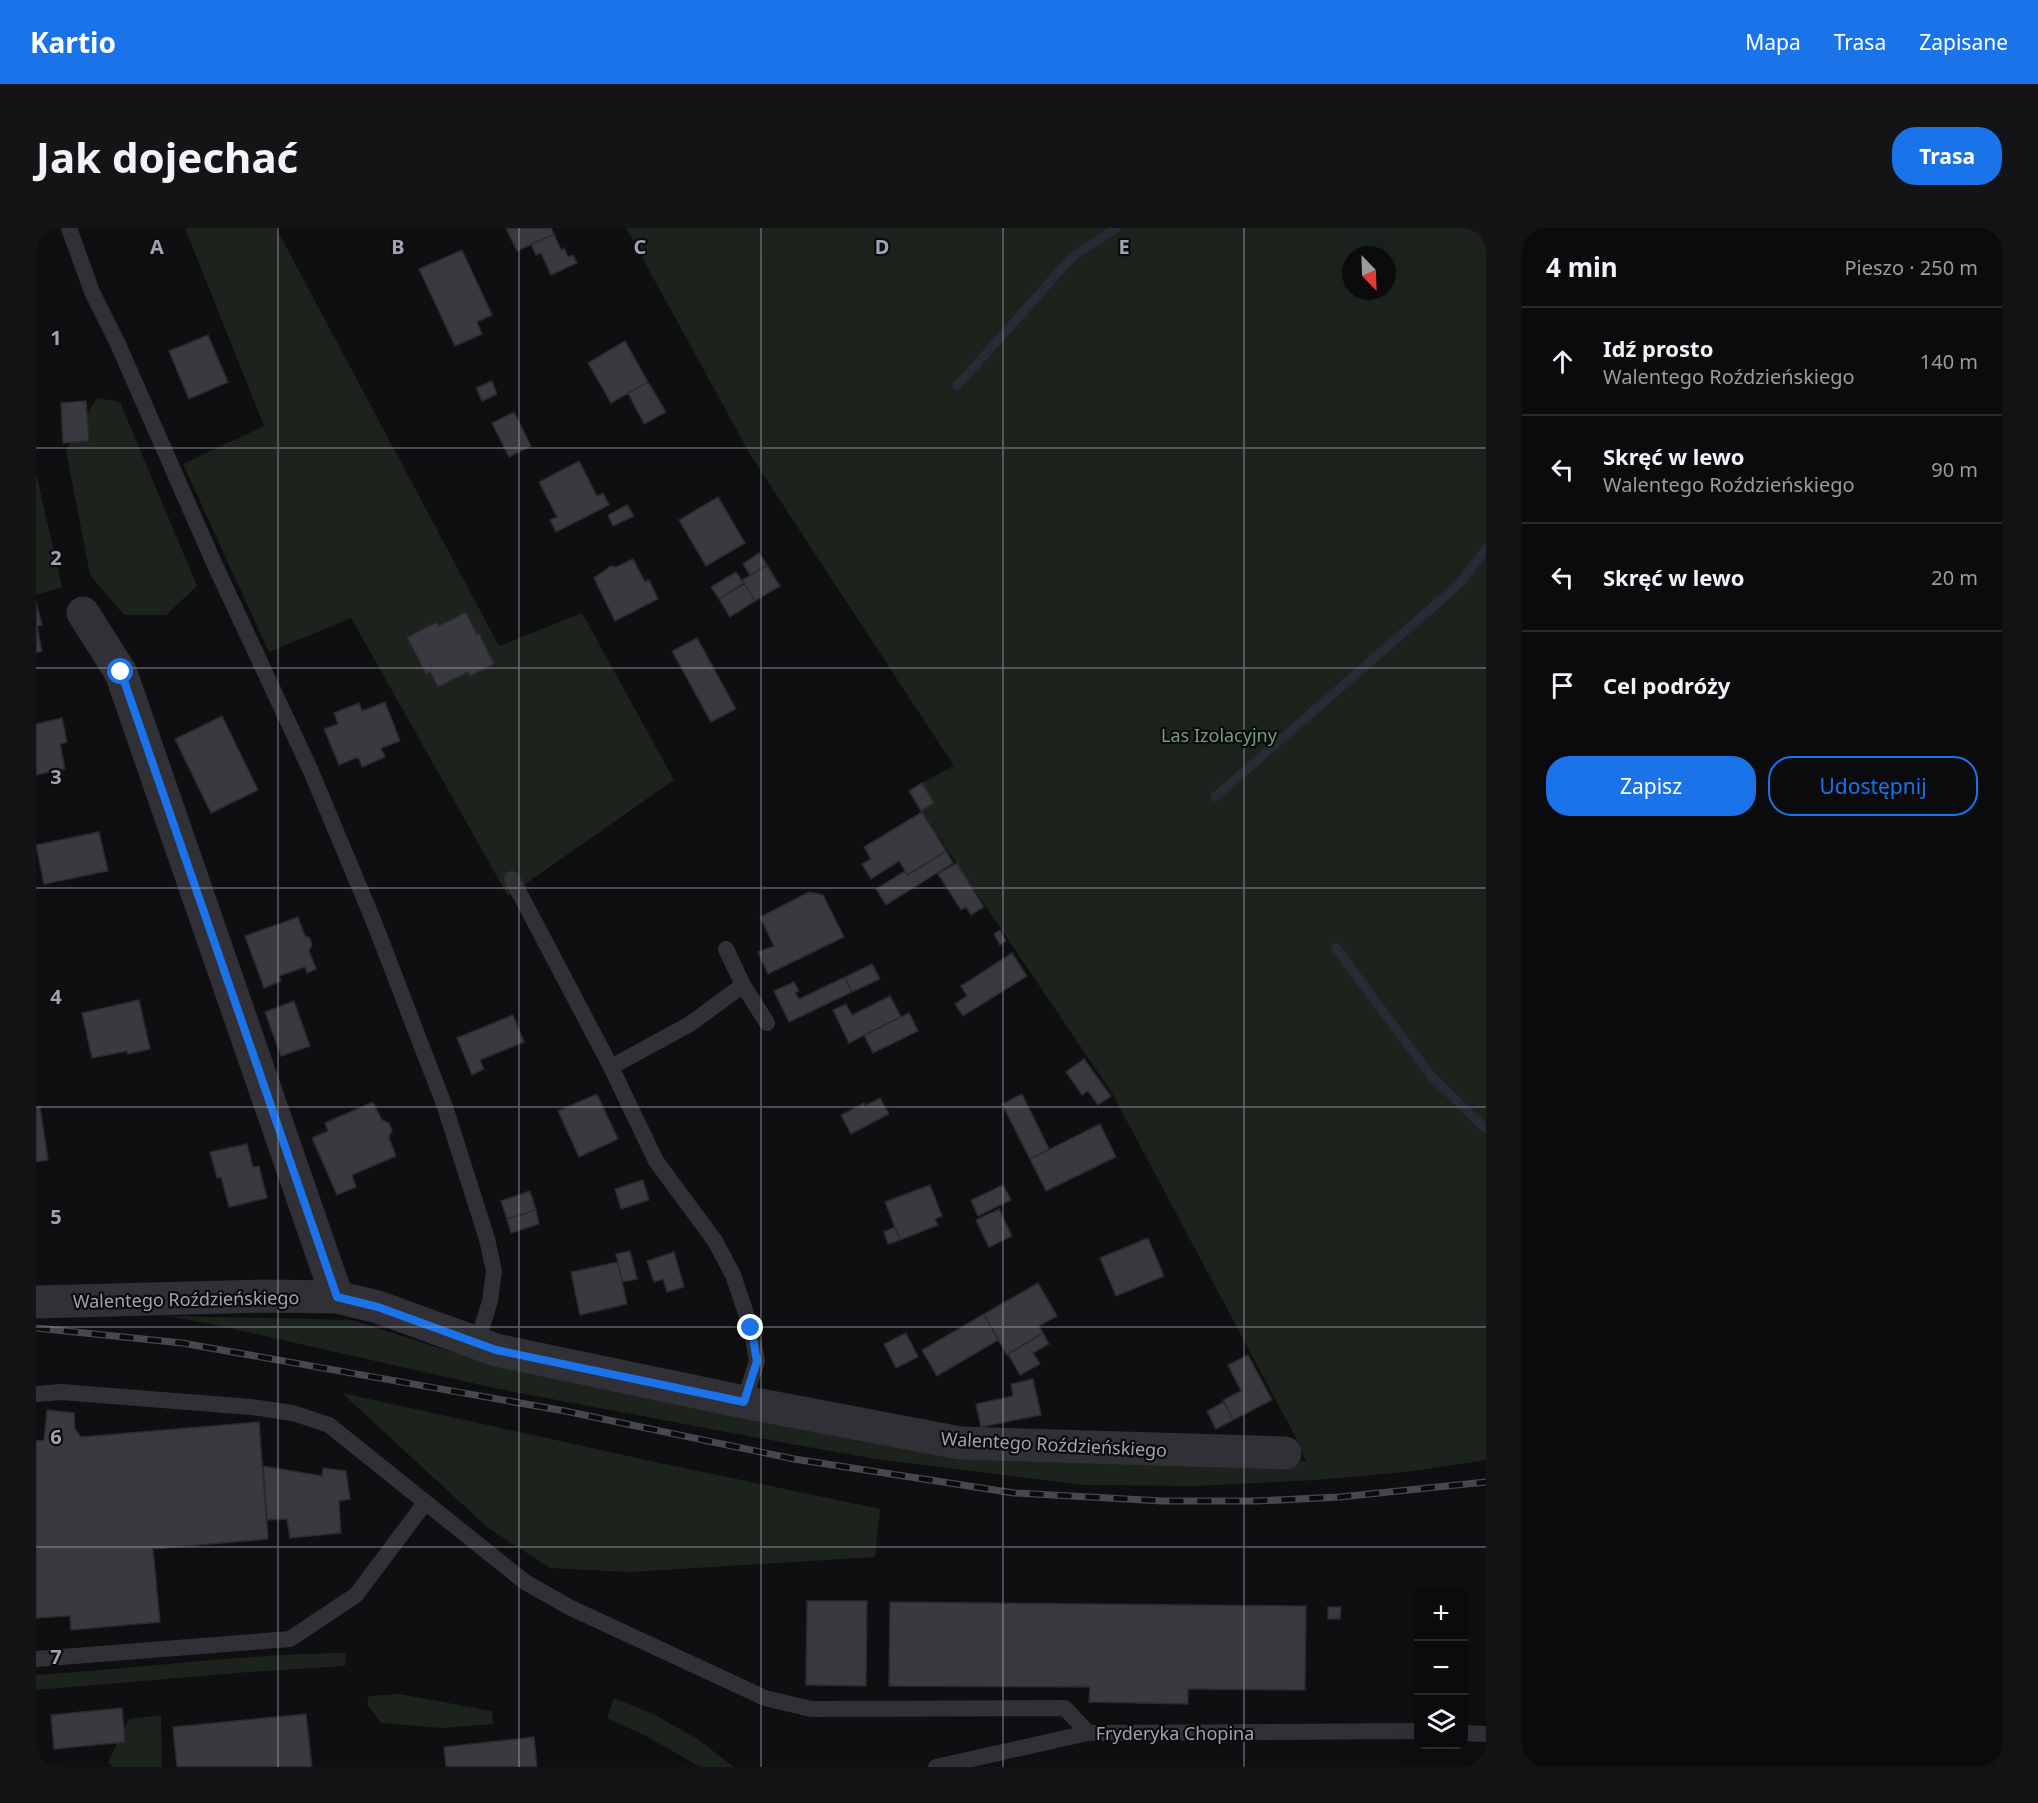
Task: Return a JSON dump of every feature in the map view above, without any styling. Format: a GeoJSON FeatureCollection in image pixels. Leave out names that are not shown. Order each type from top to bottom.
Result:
{"type":"FeatureCollection","features":[{"type":"Feature","properties":{"kind":"street"},"geometry":{"type":"LineString","coordinates":[[84,613],[121,672],[337,1297]]}},
{"type":"Feature","properties":{"kind":"street","name":"Walentego Roździeńskiego"},"geometry":{"type":"LineString","coordinates":[[36,1302],[266,1296],[337,1297],[378,1307],[496,1350],[744,1402],[960,1443],[1286,1453]]}},
{"type":"Feature","properties":{"kind":"lane"},"geometry":{"type":"LineString","coordinates":[[69,228],[93,292],[219,574],[310,769],[374,922],[445,1107],[488,1239],[494,1271],[490,1300],[477,1343]]}},
{"type":"Feature","properties":{"kind":"lane"},"geometry":{"type":"LineString","coordinates":[[512,879],[611,1068],[656,1161],[715,1241],[734,1275],[751,1328],[757,1361],[744,1402]]}},
{"type":"Feature","properties":{"kind":"lane"},"geometry":{"type":"LineString","coordinates":[[726,949],[743,985],[767,1023]]}},
{"type":"Feature","properties":{"kind":"lane"},"geometry":{"type":"LineString","coordinates":[[611,1068],[690,1024],[743,985]]}},
{"type":"Feature","properties":{"kind":"lane"},"geometry":{"type":"LineString","coordinates":[[36,1394],[61,1392],[251,1407],[293,1413],[329,1425],[525,1582],[569,1606],[765,1698],[811,1709],[1065,1708],[1088,1733]]}},
{"type":"Feature","properties":{"kind":"lane"},"geometry":{"type":"LineString","coordinates":[[36,1659],[290,1639],[356,1595],[426,1503]]}},
{"type":"Feature","properties":{"kind":"lane","name":"Fryderyka Chopina"},"geometry":{"type":"LineString","coordinates":[[936,1767],[1088,1733],[1414,1731]]}},
{"type":"Feature","properties":{"kind":"lane"},"geometry":{"type":"LineString","coordinates":[[1468,1733],[1486,1734]]}},
{"type":"Feature","properties":{"kind":"green space"},"geometry":{"type":"Polygon","coordinates":[[[185,228],[276,228],[499,646],[582,613],[674,780],[508,896],[351,618],[269,652],[183,464],[264,426],[185,228]]]}},
{"type":"Feature","properties":{"kind":"green space","name":"Las Izolacyjny"},"geometry":{"type":"Polygon","coordinates":[[[626,228],[1486,228],[1486,1460],[1406,1472],[1316,1480],[1195,1486],[1083,1485],[876,1459],[791,1444],[499,1389],[168,1316],[352,1320],[452,1352],[627,1392],[1206,1464],[1306,1461],[1296,1438],[1112,1093],[921,811],[934,803],[922,783],[954,766],[751,456],[626,228]]]}},
{"type":"Feature","properties":{"kind":"green space"},"geometry":{"type":"Polygon","coordinates":[[[97,398],[120,402],[197,586],[166,615],[124,615],[90,575],[66,450],[97,398]]]}},
{"type":"Feature","properties":{"kind":"green space"},"geometry":{"type":"Polygon","coordinates":[[[36,473],[62,587],[36,595],[36,473]]]}},
{"type":"Feature","properties":{"kind":"green space"},"geometry":{"type":"Polygon","coordinates":[[[342,1393],[880,1509],[875,1557],[630,1572],[550,1568],[487,1527],[342,1393]]]}},
{"type":"Feature","properties":{"kind":"green space"},"geometry":{"type":"Polygon","coordinates":[[[346,1653],[345,1666],[36,1690],[36,1675],[229,1659],[346,1653]]]}},
{"type":"Feature","properties":{"kind":"green space"},"geometry":{"type":"Polygon","coordinates":[[[399,1694],[492,1711],[493,1724],[442,1728],[381,1723],[367,1704],[369,1696],[399,1694]]]}},
{"type":"Feature","properties":{"kind":"green space"},"geometry":{"type":"Polygon","coordinates":[[[614,1698],[653,1714],[696,1738],[734,1767],[700,1767],[646,1736],[607,1718],[614,1698]]]}},
{"type":"Feature","properties":{"kind":"green space"},"geometry":{"type":"Polygon","coordinates":[[[161,1715],[162,1767],[113,1767],[108,1762],[129,1719],[161,1715]]]}},
{"type":"Feature","properties":{"kind":"building"},"geometry":{"type":"Polygon","coordinates":[[[506,228],[551,228],[554,234],[517,251],[506,228]]]}},
{"type":"Feature","properties":{"kind":"building"},"geometry":{"type":"Polygon","coordinates":[[[554,234],[561,250],[564,248],[568,257],[573,255],[577,263],[551,275],[541,253],[536,255],[531,244],[554,234]]]}},
{"type":"Feature","properties":{"kind":"building"},"geometry":{"type":"Polygon","coordinates":[[[462,250],[492,315],[477,322],[482,334],[455,346],[419,269],[462,250]]]}},
{"type":"Feature","properties":{"kind":"building"},"geometry":{"type":"Polygon","coordinates":[[[208,335],[228,382],[189,399],[169,351],[208,335]]]}},
{"type":"Feature","properties":{"kind":"building"},"geometry":{"type":"Polygon","coordinates":[[[625,341],[648,382],[611,403],[588,363],[625,341]]]}},
{"type":"Feature","properties":{"kind":"building"},"geometry":{"type":"Polygon","coordinates":[[[492,381],[497,394],[482,401],[476,388],[492,381]]]}},
{"type":"Feature","properties":{"kind":"building"},"geometry":{"type":"Polygon","coordinates":[[[648,382],[666,412],[644,424],[628,393],[648,382]]]}},
{"type":"Feature","properties":{"kind":"building"},"geometry":{"type":"Polygon","coordinates":[[[86,401],[89,441],[63,443],[61,403],[86,401]]]}},
{"type":"Feature","properties":{"kind":"building"},"geometry":{"type":"Polygon","coordinates":[[[514,412],[531,446],[509,457],[492,423],[514,412]]]}},
{"type":"Feature","properties":{"kind":"building"},"geometry":{"type":"Polygon","coordinates":[[[579,461],[597,496],[603,493],[609,505],[556,532],[550,520],[557,517],[539,482],[579,461]]]}},
{"type":"Feature","properties":{"kind":"building"},"geometry":{"type":"Polygon","coordinates":[[[718,497],[745,543],[706,566],[679,520],[718,497]]]}},
{"type":"Feature","properties":{"kind":"building"},"geometry":{"type":"Polygon","coordinates":[[[627,505],[634,516],[613,526],[608,515],[627,505]]]}},
{"type":"Feature","properties":{"kind":"building"},"geometry":{"type":"Polygon","coordinates":[[[759,553],[767,565],[750,575],[743,564],[759,553]]]}},
{"type":"Feature","properties":{"kind":"building"},"geometry":{"type":"Polygon","coordinates":[[[633,559],[645,582],[649,580],[658,599],[615,621],[594,578],[611,566],[616,567],[633,559]]]}},
{"type":"Feature","properties":{"kind":"building"},"geometry":{"type":"Polygon","coordinates":[[[767,565],[780,586],[755,601],[742,580],[767,565]]]}},
{"type":"Feature","properties":{"kind":"building"},"geometry":{"type":"Polygon","coordinates":[[[736,572],[744,584],[719,599],[711,587],[736,572]]]}},
{"type":"Feature","properties":{"kind":"building"},"geometry":{"type":"Polygon","coordinates":[[[744,583],[755,601],[730,617],[719,599],[744,583]]]}},
{"type":"Feature","properties":{"kind":"building"},"geometry":{"type":"Polygon","coordinates":[[[36,602],[42,625],[37,626],[42,651],[36,653],[36,602]]]}},
{"type":"Feature","properties":{"kind":"building"},"geometry":{"type":"Polygon","coordinates":[[[466,612],[494,664],[470,676],[468,672],[438,687],[430,672],[426,674],[407,637],[437,622],[439,626],[466,612]]]}},
{"type":"Feature","properties":{"kind":"building"},"geometry":{"type":"Polygon","coordinates":[[[697,638],[736,709],[711,722],[672,651],[697,638]]]}},
{"type":"Feature","properties":{"kind":"building"},"geometry":{"type":"Polygon","coordinates":[[[385,702],[400,741],[381,748],[385,757],[362,767],[358,757],[339,765],[324,729],[338,724],[334,713],[359,703],[362,711],[385,702]]]}},
{"type":"Feature","properties":{"kind":"building"},"geometry":{"type":"Polygon","coordinates":[[[222,716],[258,790],[211,813],[175,739],[222,716]]]}},
{"type":"Feature","properties":{"kind":"building"},"geometry":{"type":"Polygon","coordinates":[[[62,718],[67,742],[60,744],[65,769],[36,775],[36,724],[62,718]]]}},
{"type":"Feature","properties":{"kind":"building"},"geometry":{"type":"Polygon","coordinates":[[[922,783],[934,803],[921,811],[909,791],[922,783]]]}},
{"type":"Feature","properties":{"kind":"building"},"geometry":{"type":"Polygon","coordinates":[[[922,812],[946,851],[908,875],[899,861],[871,879],[862,864],[871,859],[864,847],[922,812]]]}},
{"type":"Feature","properties":{"kind":"building"},"geometry":{"type":"Polygon","coordinates":[[[99,832],[108,871],[44,884],[36,845],[99,832]]]}},
{"type":"Feature","properties":{"kind":"building"},"geometry":{"type":"Polygon","coordinates":[[[946,851],[953,863],[886,905],[876,889],[905,871],[908,875],[946,851]]]}},
{"type":"Feature","properties":{"kind":"building"},"geometry":{"type":"Polygon","coordinates":[[[957,863],[984,907],[971,915],[966,907],[961,910],[938,874],[957,863]]]}},
{"type":"Feature","properties":{"kind":"building"},"geometry":{"type":"Polygon","coordinates":[[[809,892],[823,895],[844,937],[768,974],[758,952],[774,946],[760,917],[809,892]]]}},
{"type":"Feature","properties":{"kind":"building"},"geometry":{"type":"Polygon","coordinates":[[[298,917],[305,936],[310,938],[312,945],[309,950],[316,969],[307,973],[305,967],[279,976],[281,981],[264,988],[245,936],[298,917]]]}},
{"type":"Feature","properties":{"kind":"building"},"geometry":{"type":"Polygon","coordinates":[[[1000,930],[1006,941],[1000,945],[994,934],[1000,930]]]}},
{"type":"Feature","properties":{"kind":"building"},"geometry":{"type":"Polygon","coordinates":[[[1012,953],[1027,976],[963,1016],[955,1004],[967,996],[961,986],[1012,953]]]}},
{"type":"Feature","properties":{"kind":"building"},"geometry":{"type":"Polygon","coordinates":[[[872,964],[880,979],[852,992],[845,977],[872,964]]]}},
{"type":"Feature","properties":{"kind":"building"},"geometry":{"type":"Polygon","coordinates":[[[845,977],[852,992],[789,1022],[774,991],[794,982],[799,991],[795,993],[799,999],[845,977]]]}},
{"type":"Feature","properties":{"kind":"building"},"geometry":{"type":"Polygon","coordinates":[[[890,996],[901,1017],[849,1043],[833,1010],[846,1004],[852,1015],[890,996]]]}},
{"type":"Feature","properties":{"kind":"building"},"geometry":{"type":"Polygon","coordinates":[[[139,1000],[150,1049],[92,1058],[82,1013],[139,1000]]]}},
{"type":"Feature","properties":{"kind":"building"},"geometry":{"type":"Polygon","coordinates":[[[294,1001],[310,1046],[281,1056],[265,1012],[294,1001]]]}},
{"type":"Feature","properties":{"kind":"building"},"geometry":{"type":"Polygon","coordinates":[[[909,1013],[918,1031],[873,1053],[864,1035],[909,1013]]]}},
{"type":"Feature","properties":{"kind":"building"},"geometry":{"type":"Polygon","coordinates":[[[513,1015],[524,1042],[480,1060],[484,1069],[472,1075],[457,1038],[513,1015]]]}},
{"type":"Feature","properties":{"kind":"building"},"geometry":{"type":"Polygon","coordinates":[[[1084,1059],[1111,1096],[1098,1105],[1088,1091],[1082,1095],[1066,1072],[1084,1059]]]}},
{"type":"Feature","properties":{"kind":"building"},"geometry":{"type":"Polygon","coordinates":[[[597,1094],[618,1139],[579,1157],[558,1111],[597,1094]]]}},
{"type":"Feature","properties":{"kind":"building"},"geometry":{"type":"Polygon","coordinates":[[[1022,1094],[1049,1149],[1030,1159],[1002,1104],[1022,1094]]]}},
{"type":"Feature","properties":{"kind":"building"},"geometry":{"type":"Polygon","coordinates":[[[880,1098],[889,1114],[851,1134],[841,1115],[864,1103],[865,1106],[880,1098]]]}},
{"type":"Feature","properties":{"kind":"building"},"geometry":{"type":"Polygon","coordinates":[[[373,1102],[382,1120],[389,1123],[392,1130],[389,1138],[396,1156],[352,1175],[356,1187],[337,1195],[312,1138],[328,1131],[325,1123],[373,1102]]]}},
{"type":"Feature","properties":{"kind":"building"},"geometry":{"type":"Polygon","coordinates":[[[40,1107],[48,1160],[36,1162],[36,1108],[40,1107]]]}},
{"type":"Feature","properties":{"kind":"building"},"geometry":{"type":"Polygon","coordinates":[[[1100,1124],[1116,1157],[1046,1191],[1030,1159],[1100,1124]]]}},
{"type":"Feature","properties":{"kind":"building"},"geometry":{"type":"Polygon","coordinates":[[[247,1144],[253,1167],[259,1166],[267,1198],[229,1207],[221,1177],[217,1178],[210,1152],[247,1144]]]}},
{"type":"Feature","properties":{"kind":"building"},"geometry":{"type":"Polygon","coordinates":[[[643,1180],[649,1200],[621,1209],[615,1189],[643,1180]]]}},
{"type":"Feature","properties":{"kind":"building"},"geometry":{"type":"Polygon","coordinates":[[[930,1185],[942,1216],[935,1219],[938,1225],[900,1240],[885,1202],[930,1185]]]}},
{"type":"Feature","properties":{"kind":"building"},"geometry":{"type":"Polygon","coordinates":[[[1003,1185],[1011,1200],[978,1216],[971,1200],[1003,1185]]]}},
{"type":"Feature","properties":{"kind":"building"},"geometry":{"type":"Polygon","coordinates":[[[530,1191],[536,1210],[507,1219],[501,1201],[530,1191]]]}},
{"type":"Feature","properties":{"kind":"building"},"geometry":{"type":"Polygon","coordinates":[[[999,1209],[1012,1236],[989,1247],[976,1220],[999,1209]]]}},
{"type":"Feature","properties":{"kind":"building"},"geometry":{"type":"Polygon","coordinates":[[[536,1210],[539,1224],[511,1233],[507,1219],[536,1210]]]}},
{"type":"Feature","properties":{"kind":"building"},"geometry":{"type":"Polygon","coordinates":[[[895,1227],[900,1240],[888,1244],[884,1232],[895,1227]]]}},
{"type":"Feature","properties":{"kind":"building"},"geometry":{"type":"Polygon","coordinates":[[[1148,1238],[1164,1276],[1116,1296],[1100,1258],[1148,1238]]]}},
{"type":"Feature","properties":{"kind":"building"},"geometry":{"type":"Polygon","coordinates":[[[630,1251],[637,1279],[622,1282],[616,1254],[630,1251]]]}},
{"type":"Feature","properties":{"kind":"building"},"geometry":{"type":"Polygon","coordinates":[[[674,1252],[684,1287],[667,1292],[663,1279],[654,1282],[647,1261],[674,1252]]]}},
{"type":"Feature","properties":{"kind":"building"},"geometry":{"type":"Polygon","coordinates":[[[618,1262],[627,1304],[580,1315],[571,1272],[618,1262]]]}},
{"type":"Feature","properties":{"kind":"building"},"geometry":{"type":"Polygon","coordinates":[[[1038,1283],[1057,1316],[1039,1326],[1043,1333],[1007,1355],[984,1314],[1038,1283]]]}},
{"type":"Feature","properties":{"kind":"building"},"geometry":{"type":"Polygon","coordinates":[[[984,1314],[998,1340],[937,1376],[922,1350],[984,1314]]]}},
{"type":"Feature","properties":{"kind":"building"},"geometry":{"type":"Polygon","coordinates":[[[906,1333],[918,1357],[896,1368],[884,1344],[906,1333]]]}},
{"type":"Feature","properties":{"kind":"building"},"geometry":{"type":"Polygon","coordinates":[[[1043,1333],[1049,1344],[1033,1353],[1040,1364],[1020,1375],[1008,1354],[1043,1333]]]}},
{"type":"Feature","properties":{"kind":"building"},"geometry":{"type":"Polygon","coordinates":[[[1248,1355],[1272,1400],[1233,1420],[1223,1400],[1241,1391],[1228,1365],[1248,1355]]]}},
{"type":"Feature","properties":{"kind":"building"},"geometry":{"type":"Polygon","coordinates":[[[1033,1379],[1041,1415],[981,1427],[976,1404],[1013,1396],[1011,1384],[1033,1379]]]}},
{"type":"Feature","properties":{"kind":"building"},"geometry":{"type":"Polygon","coordinates":[[[1224,1402],[1233,1420],[1216,1429],[1207,1411],[1224,1402]]]}},
{"type":"Feature","properties":{"kind":"building"},"geometry":{"type":"Polygon","coordinates":[[[47,1410],[74,1413],[75,1429],[81,1437],[259,1422],[268,1539],[153,1549],[160,1622],[71,1630],[70,1616],[36,1618],[36,1441],[44,1440],[47,1410]]]}},
{"type":"Feature","properties":{"kind":"building"},"geometry":{"type":"Polygon","coordinates":[[[263,1466],[322,1476],[323,1468],[346,1471],[350,1499],[339,1501],[341,1533],[290,1538],[287,1519],[267,1520],[263,1466]]]}},
{"type":"Feature","properties":{"kind":"building"},"geometry":{"type":"Polygon","coordinates":[[[807,1601],[867,1601],[866,1686],[806,1685],[807,1601]]]}},
{"type":"Feature","properties":{"kind":"building"},"geometry":{"type":"Polygon","coordinates":[[[890,1602],[1306,1606],[1305,1690],[1188,1689],[1188,1704],[1089,1702],[1090,1687],[889,1686],[890,1602]]]}},
{"type":"Feature","properties":{"kind":"building"},"geometry":{"type":"Polygon","coordinates":[[[1328,1607],[1341,1607],[1340,1619],[1328,1619],[1328,1607]]]}},
{"type":"Feature","properties":{"kind":"building"},"geometry":{"type":"Polygon","coordinates":[[[122,1708],[125,1742],[54,1749],[51,1715],[122,1708]]]}},
{"type":"Feature","properties":{"kind":"building"},"geometry":{"type":"Polygon","coordinates":[[[306,1714],[312,1767],[177,1767],[173,1727],[306,1714]]]}},
{"type":"Feature","properties":{"kind":"building"},"geometry":{"type":"Polygon","coordinates":[[[534,1737],[537,1767],[446,1767],[444,1747],[534,1737]]]}},
{"type":"Feature","properties":{"kind":"waterway"},"geometry":{"type":"LineString","coordinates":[[957,386],[1073,256],[1117,228]]}},
{"type":"Feature","properties":{"kind":"waterway"},"geometry":{"type":"LineString","coordinates":[[1215,797],[1458,585],[1486,549]]}},
{"type":"Feature","properties":{"kind":"waterway"},"geometry":{"type":"LineString","coordinates":[[1336,948],[1432,1077],[1486,1129]]}},
{"type":"Feature","properties":{"kind":"railway"},"geometry":{"type":"LineString","coordinates":[[36,1328],[182,1343],[565,1411],[794,1459],[1014,1493],[1163,1501],[1257,1501],[1340,1497],[1486,1482]]}},
{"type":"Feature","properties":{"kind":"route"},"geometry":{"type":"LineString","coordinates":[[121,672],[337,1297],[378,1307],[496,1350],[744,1402],[757,1361],[751,1328]]}}]}
